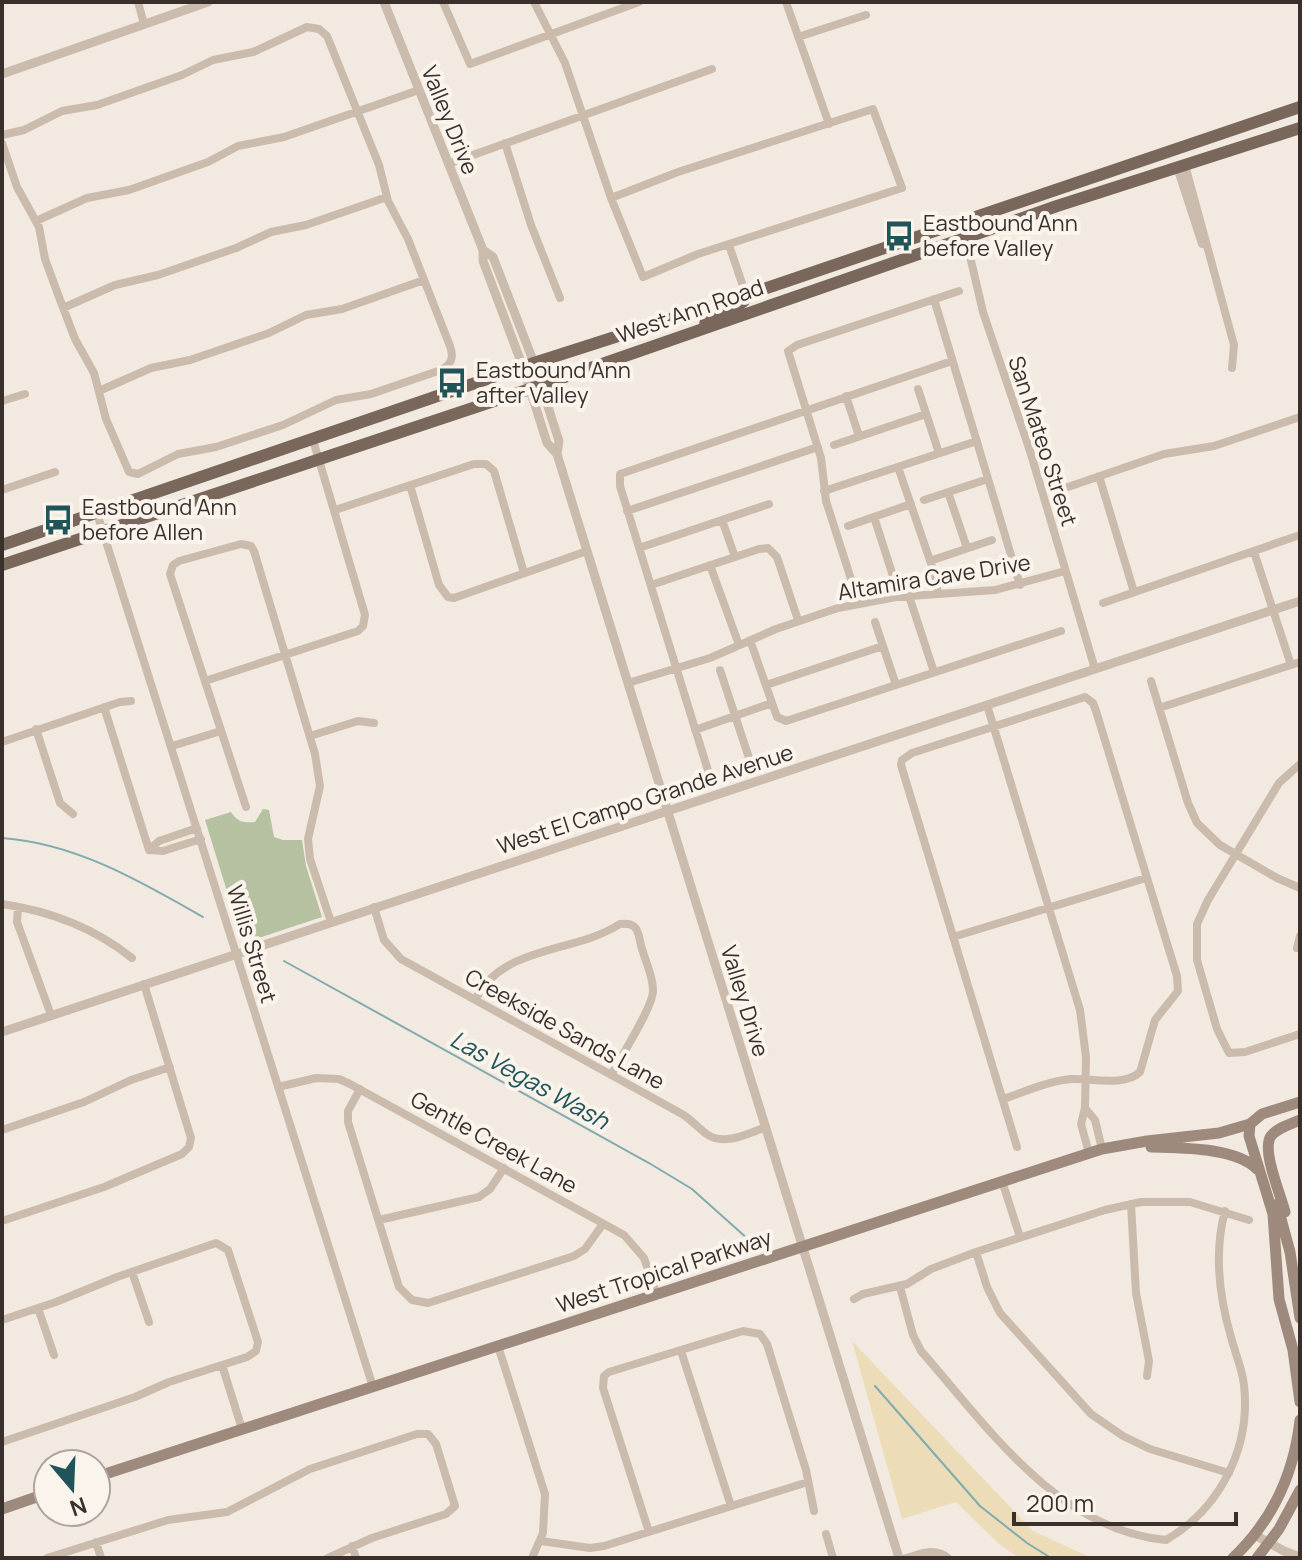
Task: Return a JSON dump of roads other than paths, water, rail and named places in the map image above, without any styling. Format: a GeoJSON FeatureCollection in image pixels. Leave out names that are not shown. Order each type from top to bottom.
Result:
{"type":"FeatureCollection","features":[{"type":"Feature","properties":{"kind":"main road","name":"West Ann Road"},"geometry":{"type":"LineString","coordinates":[[2,546],[529,365],[746,295],[1300,107]]}},
{"type":"Feature","properties":{"kind":"main road","name":"West Ann Road"},"geometry":{"type":"LineString","coordinates":[[2,565],[535,387],[1132,181],[1300,128]]}},
{"type":"Feature","properties":{"kind":"main road"},"geometry":{"type":"LineString","coordinates":[[1181,166],[1194,151],[1230,131]]}},
{"type":"Feature","properties":{"kind":"main road"},"geometry":{"type":"LineString","coordinates":[[1132,181],[1166,162],[1174,150]]}},
{"type":"Feature","properties":{"kind":"main road"},"geometry":{"type":"LineString","coordinates":[[705,326],[706,318],[743,303],[746,295],[789,298]]}},
{"type":"Feature","properties":{"kind":"main road","name":"West Tropical Parkway"},"geometry":{"type":"LineString","coordinates":[[1250,1124],[1262,1114],[1300,1102]]}},
{"type":"Feature","properties":{"kind":"main road"},"geometry":{"type":"LineString","coordinates":[[1290,1252],[1289,1228],[1268,1149],[1272,1134],[1300,1119]]}},
{"type":"Feature","properties":{"kind":"main road","name":"West Tropical Parkway"},"geometry":{"type":"LineString","coordinates":[[112,1472],[1102,1149],[1204,1136],[1250,1124],[1271,1126],[1300,1119]]}},
{"type":"Feature","properties":{"kind":"main road"},"geometry":{"type":"LineString","coordinates":[[1250,1124],[1249,1136],[1273,1214],[1279,1299],[1297,1354],[1300,1402]]}},
{"type":"Feature","properties":{"kind":"main road"},"geometry":{"type":"LineString","coordinates":[[1250,1124],[1284,1226],[1300,1318]]}},
{"type":"Feature","properties":{"kind":"main road"},"geometry":{"type":"LineString","coordinates":[[1118,1145],[1223,1154],[1246,1160],[1260,1173]]}},
{"type":"Feature","properties":{"kind":"main road"},"geometry":{"type":"LineString","coordinates":[[1233,1558],[1255,1535],[1277,1499],[1292,1463],[1300,1420]]}},
{"type":"Feature","properties":{"kind":"main road"},"geometry":{"type":"LineString","coordinates":[[1257,1558],[1269,1544],[1300,1490]]}},
{"type":"Feature","properties":{"kind":"main road"},"geometry":{"type":"LineString","coordinates":[[2,1509],[32,1499]]}},
{"type":"Feature","properties":{"kind":"street"},"geometry":{"type":"LineString","coordinates":[[138,2],[144,24]]}},
{"type":"Feature","properties":{"kind":"street"},"geometry":{"type":"LineString","coordinates":[[2,74],[208,2]]}},
{"type":"Feature","properties":{"kind":"street","name":"Valley Drive"},"geometry":{"type":"LineString","coordinates":[[384,2],[483,250],[493,257],[529,365],[547,443],[557,454],[899,1558]]}},
{"type":"Feature","properties":{"kind":"street"},"geometry":{"type":"LineString","coordinates":[[443,2],[470,64],[639,2]]}},
{"type":"Feature","properties":{"kind":"street"},"geometry":{"type":"LineString","coordinates":[[534,2],[565,63],[585,114],[611,198],[643,277],[698,254],[902,188],[873,109],[678,172],[611,198]]}},
{"type":"Feature","properties":{"kind":"street"},"geometry":{"type":"LineString","coordinates":[[786,2],[829,124]]}},
{"type":"Feature","properties":{"kind":"street"},"geometry":{"type":"LineString","coordinates":[[798,37],[866,15]]}},
{"type":"Feature","properties":{"kind":"street"},"geometry":{"type":"LineString","coordinates":[[2,135],[24,130],[62,111],[97,105],[182,75],[213,60],[253,52],[307,27],[319,29],[327,36],[379,165],[387,197],[408,239],[453,354],[450,363],[441,370],[371,394],[336,400],[283,425],[216,447],[178,454],[133,474],[122,460],[106,419],[94,373],[75,339],[45,259],[42,237],[17,187],[2,143]]}},
{"type":"Feature","properties":{"kind":"street"},"geometry":{"type":"LineString","coordinates":[[448,164],[712,69]]}},
{"type":"Feature","properties":{"kind":"street"},"geometry":{"type":"LineString","coordinates":[[36,221],[62,212],[87,198],[129,190],[208,162],[238,146],[284,137],[419,90]]}},
{"type":"Feature","properties":{"kind":"street"},"geometry":{"type":"LineString","coordinates":[[505,143],[531,225],[560,298]]}},
{"type":"Feature","properties":{"kind":"street"},"geometry":{"type":"LineString","coordinates":[[1181,166],[1193,222],[1209,260],[1234,345],[1232,368]]}},
{"type":"Feature","properties":{"kind":"street"},"geometry":{"type":"LineString","coordinates":[[63,308],[115,285],[158,275],[236,248],[271,232],[306,225],[387,197]]}},
{"type":"Feature","properties":{"kind":"street","name":"San Mateo Street"},"geometry":{"type":"LineString","coordinates":[[962,222],[983,312],[1030,451],[1095,669]]}},
{"type":"Feature","properties":{"kind":"street"},"geometry":{"type":"LineString","coordinates":[[729,245],[746,295]]}},
{"type":"Feature","properties":{"kind":"street"},"geometry":{"type":"LineString","coordinates":[[99,391],[151,368],[190,360],[269,333],[297,318],[342,309],[424,280]]}},
{"type":"Feature","properties":{"kind":"street"},"geometry":{"type":"LineString","coordinates":[[859,604],[824,491],[818,447],[788,351],[797,345],[959,291]]}},
{"type":"Feature","properties":{"kind":"street"},"geometry":{"type":"LineString","coordinates":[[934,299],[1020,585]]}},
{"type":"Feature","properties":{"kind":"street"},"geometry":{"type":"LineString","coordinates":[[710,777],[619,479],[624,471],[952,361]]}},
{"type":"Feature","properties":{"kind":"street"},"geometry":{"type":"LineString","coordinates":[[918,389],[939,453]]}},
{"type":"Feature","properties":{"kind":"street"},"geometry":{"type":"LineString","coordinates":[[2,401],[25,394]]}},
{"type":"Feature","properties":{"kind":"street"},"geometry":{"type":"LineString","coordinates":[[846,396],[859,436]]}},
{"type":"Feature","properties":{"kind":"street"},"geometry":{"type":"LineString","coordinates":[[834,445],[926,414]]}},
{"type":"Feature","properties":{"kind":"street"},"geometry":{"type":"LineString","coordinates":[[1068,487],[1164,454],[1214,446],[1300,417]]}},
{"type":"Feature","properties":{"kind":"street"},"geometry":{"type":"LineString","coordinates":[[205,681],[358,631],[363,626],[365,615],[313,440]]}},
{"type":"Feature","properties":{"kind":"street"},"geometry":{"type":"LineString","coordinates":[[824,491],[977,441]]}},
{"type":"Feature","properties":{"kind":"street"},"geometry":{"type":"LineString","coordinates":[[627,511],[818,447]]}},
{"type":"Feature","properties":{"kind":"street"},"geometry":{"type":"LineString","coordinates":[[335,510],[474,464],[486,464],[494,471],[524,573]]}},
{"type":"Feature","properties":{"kind":"street"},"geometry":{"type":"LineString","coordinates":[[898,467],[938,594]]}},
{"type":"Feature","properties":{"kind":"street"},"geometry":{"type":"LineString","coordinates":[[2,490],[55,472]]}},
{"type":"Feature","properties":{"kind":"street"},"geometry":{"type":"LineString","coordinates":[[1099,476],[1134,592]]}},
{"type":"Feature","properties":{"kind":"street"},"geometry":{"type":"LineString","coordinates":[[924,500],[988,479]]}},
{"type":"Feature","properties":{"kind":"street"},"geometry":{"type":"LineString","coordinates":[[410,485],[444,595],[454,598],[587,551]]}},
{"type":"Feature","properties":{"kind":"street"},"geometry":{"type":"LineString","coordinates":[[948,492],[967,548]]}},
{"type":"Feature","properties":{"kind":"street"},"geometry":{"type":"LineString","coordinates":[[639,548],[769,504]]}},
{"type":"Feature","properties":{"kind":"street"},"geometry":{"type":"LineString","coordinates":[[848,526],[911,504]]}},
{"type":"Feature","properties":{"kind":"street","name":"Willis Street"},"geometry":{"type":"LineString","coordinates":[[97,513],[373,1387]]}},
{"type":"Feature","properties":{"kind":"street"},"geometry":{"type":"LineString","coordinates":[[874,517],[893,576]]}},
{"type":"Feature","properties":{"kind":"street"},"geometry":{"type":"LineString","coordinates":[[722,520],[735,557]]}},
{"type":"Feature","properties":{"kind":"street"},"geometry":{"type":"LineString","coordinates":[[1103,603],[1300,535]]}},
{"type":"Feature","properties":{"kind":"street"},"geometry":{"type":"LineString","coordinates":[[930,561],[992,540]]}},
{"type":"Feature","properties":{"kind":"street"},"geometry":{"type":"LineString","coordinates":[[246,807],[171,580],[171,570],[179,561],[235,544],[247,544],[254,551],[317,762],[320,786],[308,839],[331,922]]}},
{"type":"Feature","properties":{"kind":"street"},"geometry":{"type":"LineString","coordinates":[[651,585],[768,548],[777,557],[798,620]]}},
{"type":"Feature","properties":{"kind":"street"},"geometry":{"type":"LineString","coordinates":[[1159,708],[1295,663],[1254,552]]}},
{"type":"Feature","properties":{"kind":"street"},"geometry":{"type":"LineString","coordinates":[[710,565],[739,645]]}},
{"type":"Feature","properties":{"kind":"street","name":"Altamira Cave Drive"},"geometry":{"type":"LineString","coordinates":[[628,683],[739,645],[798,620],[859,604],[909,596],[981,592],[1020,585],[1065,571]]}},
{"type":"Feature","properties":{"kind":"street"},"geometry":{"type":"LineString","coordinates":[[909,596],[934,672]]}},
{"type":"Feature","properties":{"kind":"street","name":"West El Campo Grande Avenue"},"geometry":{"type":"LineString","coordinates":[[2,1032],[1300,601]]}},
{"type":"Feature","properties":{"kind":"street"},"geometry":{"type":"LineString","coordinates":[[875,622],[896,685]]}},
{"type":"Feature","properties":{"kind":"street"},"geometry":{"type":"LineString","coordinates":[[750,640],[780,719],[794,719],[1061,631]]}},
{"type":"Feature","properties":{"kind":"street"},"geometry":{"type":"LineString","coordinates":[[766,685],[883,646]]}},
{"type":"Feature","properties":{"kind":"street"},"geometry":{"type":"LineString","coordinates":[[720,670],[751,764]]}},
{"type":"Feature","properties":{"kind":"street"},"geometry":{"type":"LineString","coordinates":[[1151,681],[1197,823],[1211,838],[1236,854],[1300,888]]}},
{"type":"Feature","properties":{"kind":"street"},"geometry":{"type":"LineString","coordinates":[[1003,1099],[1067,1079],[1129,1080],[1140,1072],[1155,1020],[1178,991],[1179,985],[1096,711],[1093,703],[1085,697],[912,753],[902,760],[902,769],[1017,1147]]}},
{"type":"Feature","properties":{"kind":"street"},"geometry":{"type":"LineString","coordinates":[[2,742],[104,707],[131,701]]}},
{"type":"Feature","properties":{"kind":"street"},"geometry":{"type":"LineString","coordinates":[[695,730],[772,703]]}},
{"type":"Feature","properties":{"kind":"street"},"geometry":{"type":"LineString","coordinates":[[987,705],[1083,1025],[1085,1108],[1081,1120],[1089,1153]]}},
{"type":"Feature","properties":{"kind":"street"},"geometry":{"type":"LineString","coordinates":[[104,707],[149,850]]}},
{"type":"Feature","properties":{"kind":"street"},"geometry":{"type":"LineString","coordinates":[[310,736],[358,721],[374,723]]}},
{"type":"Feature","properties":{"kind":"street"},"geometry":{"type":"LineString","coordinates":[[36,729],[60,803],[73,814]]}},
{"type":"Feature","properties":{"kind":"street"},"geometry":{"type":"LineString","coordinates":[[172,746],[221,731]]}},
{"type":"Feature","properties":{"kind":"street"},"geometry":{"type":"LineString","coordinates":[[1300,764],[1279,783],[1202,912],[1195,936],[1201,978],[1222,1042],[1229,1053],[1245,1052],[1300,1034]]}},
{"type":"Feature","properties":{"kind":"street"},"geometry":{"type":"LineString","coordinates":[[149,850],[159,841],[197,828]]}},
{"type":"Feature","properties":{"kind":"street"},"geometry":{"type":"LineString","coordinates":[[149,850],[163,851],[201,839]]}},
{"type":"Feature","properties":{"kind":"street"},"geometry":{"type":"LineString","coordinates":[[953,937],[1146,878]]}},
{"type":"Feature","properties":{"kind":"street"},"geometry":{"type":"LineString","coordinates":[[2,904],[51,914],[83,926],[132,958]]}},
{"type":"Feature","properties":{"kind":"street"},"geometry":{"type":"LineString","coordinates":[[18,907],[17,922],[51,1015]]}},
{"type":"Feature","properties":{"kind":"street","name":"Creekside Sands Lane"},"geometry":{"type":"LineString","coordinates":[[374,907],[384,940],[394,954],[682,1114],[714,1138],[731,1139],[766,1127]]}},
{"type":"Feature","properties":{"kind":"street"},"geometry":{"type":"LineString","coordinates":[[475,1000],[486,980],[509,964],[629,923],[639,934],[651,980],[652,998],[611,1075]]}},
{"type":"Feature","properties":{"kind":"street"},"geometry":{"type":"LineString","coordinates":[[1297,948],[1300,936]]}},
{"type":"Feature","properties":{"kind":"street"},"geometry":{"type":"LineString","coordinates":[[2,1221],[104,1187],[182,1154],[189,1147],[191,1138],[144,984]]}},
{"type":"Feature","properties":{"kind":"street"},"geometry":{"type":"LineString","coordinates":[[2,1130],[84,1102],[131,1080],[170,1067]]}},
{"type":"Feature","properties":{"kind":"street","name":"Gentle Creek Lane"},"geometry":{"type":"LineString","coordinates":[[278,1087],[307,1079],[339,1079],[504,1168],[624,1235],[639,1250],[657,1295]]}},
{"type":"Feature","properties":{"kind":"street"},"geometry":{"type":"LineString","coordinates":[[360,1089],[348,1111],[348,1122],[399,1287],[412,1300],[428,1303],[574,1256],[585,1249],[603,1224]]}},
{"type":"Feature","properties":{"kind":"street"},"geometry":{"type":"LineString","coordinates":[[1085,1108],[1093,1116],[1102,1149]]}},
{"type":"Feature","properties":{"kind":"street"},"geometry":{"type":"LineString","coordinates":[[1083,1129],[1096,1125]]}},
{"type":"Feature","properties":{"kind":"street"},"geometry":{"type":"LineString","coordinates":[[379,1220],[479,1197],[490,1189],[504,1168]]}},
{"type":"Feature","properties":{"kind":"street"},"geometry":{"type":"LineString","coordinates":[[1002,1181],[1020,1237]]}},
{"type":"Feature","properties":{"kind":"street"},"geometry":{"type":"LineString","coordinates":[[854,1299],[863,1294],[900,1287],[931,1269],[976,1252],[1131,1204],[1173,1201],[1225,1211],[1249,1220]]}},
{"type":"Feature","properties":{"kind":"street"},"geometry":{"type":"LineString","coordinates":[[1131,1204],[1136,1293],[1149,1361],[1147,1376]]}},
{"type":"Feature","properties":{"kind":"street"},"geometry":{"type":"LineString","coordinates":[[900,1287],[917,1344],[1017,1460],[1055,1493],[1082,1510],[1130,1532],[1166,1540],[1213,1499],[1229,1473],[1242,1430],[1243,1383],[1227,1323],[1219,1273],[1218,1243],[1225,1211]]}},
{"type":"Feature","properties":{"kind":"street"},"geometry":{"type":"LineString","coordinates":[[2,1320],[211,1244],[228,1250],[256,1337],[256,1351],[247,1357],[2,1442]]}},
{"type":"Feature","properties":{"kind":"street"},"geometry":{"type":"LineString","coordinates":[[976,1252],[987,1287],[1000,1313],[1091,1414],[1123,1436],[1150,1449],[1229,1473]]}},
{"type":"Feature","properties":{"kind":"street"},"geometry":{"type":"LineString","coordinates":[[132,1272],[149,1322]]}},
{"type":"Feature","properties":{"kind":"street"},"geometry":{"type":"LineString","coordinates":[[38,1308],[54,1355]]}},
{"type":"Feature","properties":{"kind":"street"},"geometry":{"type":"LineString","coordinates":[[649,1532],[603,1388],[604,1376],[743,1331],[755,1332],[767,1344],[814,1511]]}},
{"type":"Feature","properties":{"kind":"street"},"geometry":{"type":"LineString","coordinates":[[498,1346],[545,1494],[541,1541],[532,1558]]}},
{"type":"Feature","properties":{"kind":"street"},"geometry":{"type":"LineString","coordinates":[[681,1351],[731,1506]]}},
{"type":"Feature","properties":{"kind":"street"},"geometry":{"type":"LineString","coordinates":[[222,1365],[242,1429]]}},
{"type":"Feature","properties":{"kind":"street"},"geometry":{"type":"LineString","coordinates":[[47,1558],[168,1520],[227,1512],[310,1469],[417,1434],[428,1434],[438,1449],[455,1506],[446,1514],[352,1546],[328,1558]]}},
{"type":"Feature","properties":{"kind":"street"},"geometry":{"type":"LineString","coordinates":[[541,1541],[597,1548],[808,1482]]}},
{"type":"Feature","properties":{"kind":"street"},"geometry":{"type":"LineString","coordinates":[[826,1534],[833,1558]]}},
{"type":"Feature","properties":{"kind":"street"},"geometry":{"type":"LineString","coordinates":[[1255,1535],[1300,1557]]}},
{"type":"Feature","properties":{"kind":"street"},"geometry":{"type":"LineString","coordinates":[[96,1542],[101,1558]]}},
{"type":"Feature","properties":{"kind":"street"},"geometry":{"type":"LineString","coordinates":[[352,1546],[356,1558]]}},
{"type":"Feature","properties":{"kind":"street"},"geometry":{"type":"LineString","coordinates":[[906,1558],[930,1551],[948,1558]]}},
{"type":"Feature","properties":{"kind":"waterway","name":"Las Vegas Wash"},"geometry":{"type":"LineString","coordinates":[[2,838],[29,841],[81,856],[131,878],[203,917]]}},
{"type":"Feature","properties":{"kind":"waterway","name":"Las Vegas Wash"},"geometry":{"type":"LineString","coordinates":[[284,961],[649,1163],[692,1189],[749,1240]]}},
{"type":"Feature","properties":{"kind":"waterway","name":"Las Vegas Wash"},"geometry":{"type":"LineString","coordinates":[[875,1386],[980,1506],[1051,1558]]}},
{"type":"Feature","properties":{"kind":"place","name":"Eastbound Ann before Valley"},"geometry":{"type":"Point","coordinates":[899,236]}},
{"type":"Feature","properties":{"kind":"place","name":"Eastbound Ann after Valley"},"geometry":{"type":"Point","coordinates":[452,383]}},
{"type":"Feature","properties":{"kind":"place","name":"Eastbound Ann before Allen"},"geometry":{"type":"Point","coordinates":[58,520]}}]}
